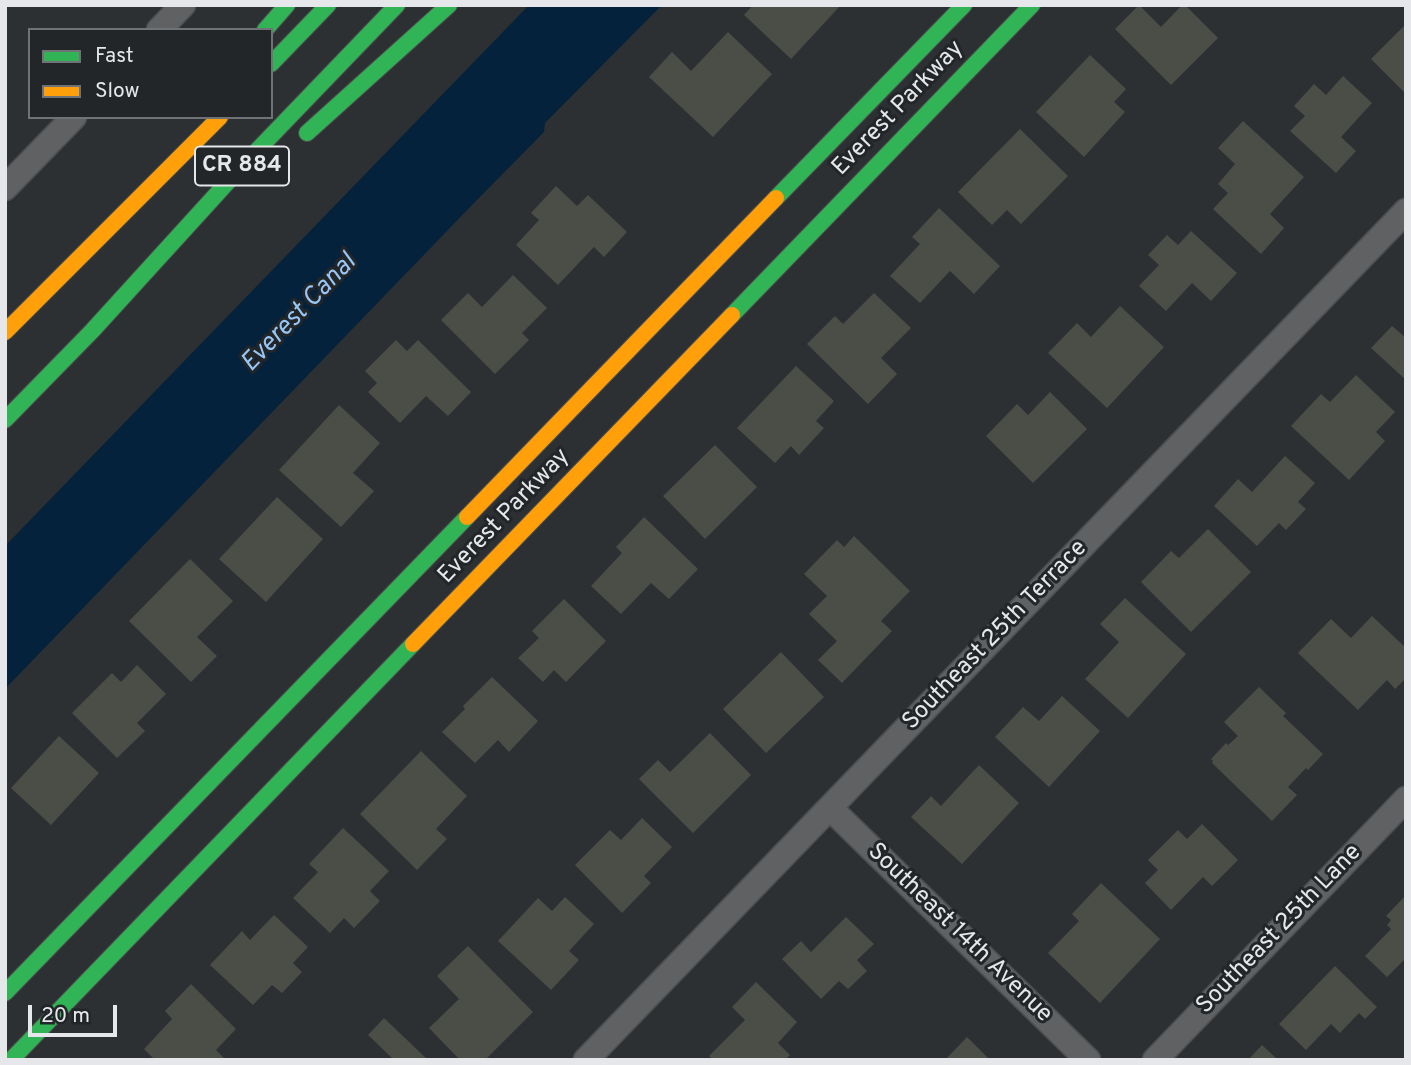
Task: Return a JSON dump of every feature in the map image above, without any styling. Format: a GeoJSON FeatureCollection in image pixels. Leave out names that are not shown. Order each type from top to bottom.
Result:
{"type":"FeatureCollection","features":[{"type":"Feature","properties":{"kind":"main road"},"geometry":{"type":"LineString","coordinates":[[267,28],[287,5]]}},
{"type":"Feature","properties":{"kind":"main road"},"geometry":{"type":"LineString","coordinates":[[273,62],[328,5]]}},
{"type":"Feature","properties":{"kind":"main road","name":"CR 884"},"geometry":{"type":"LineString","coordinates":[[5,421],[92,331],[245,163],[397,5]]}},
{"type":"Feature","properties":{"kind":"main road"},"geometry":{"type":"LineString","coordinates":[[300,139],[449,5]]}},
{"type":"Feature","properties":{"kind":"main road","name":"Everest Parkway"},"geometry":{"type":"LineString","coordinates":[[5,993],[738,247],[964,5]]}},
{"type":"Feature","properties":{"kind":"main road","name":"Everest Parkway"},"geometry":{"type":"LineString","coordinates":[[10,1060],[764,273],[1032,5]]}},
{"type":"Feature","properties":{"kind":"main road","name":"CR 884"},"geometry":{"type":"LineString","coordinates":[[5,332],[218,119]]}},
{"type":"Feature","properties":{"kind":"main road"},"geometry":{"type":"LineString","coordinates":[[5,322],[106,209]]}},
{"type":"Feature","properties":{"kind":"main road"},"geometry":{"type":"LineString","coordinates":[[92,331],[196,240]]}},
{"type":"Feature","properties":{"kind":"street"},"geometry":{"type":"LineString","coordinates":[[161,28],[183,5]]}},
{"type":"Feature","properties":{"kind":"street"},"geometry":{"type":"LineString","coordinates":[[5,188],[72,119]]}},
{"type":"Feature","properties":{"kind":"street","name":"Southeast 25th Terrace"},"geometry":{"type":"LineString","coordinates":[[586,1060],[1406,211]]}},
{"type":"Feature","properties":{"kind":"street","name":"Southeast 25th Lane"},"geometry":{"type":"LineString","coordinates":[[1155,1060],[1406,799]]}},
{"type":"Feature","properties":{"kind":"street","name":"Southeast 14th Avenue"},"geometry":{"type":"LineString","coordinates":[[830,808],[1088,1060]]}},
{"type":"Feature","properties":{"kind":"water","name":"Everest Canal"},"geometry":{"type":"Polygon","coordinates":[[[529,5],[662,5],[545,123],[544,132],[5,689],[5,546],[529,5]]]}},
{"type":"Feature","properties":{"kind":"building"},"geometry":{"type":"Polygon","coordinates":[[[753,5],[841,5],[791,59],[744,15],[753,5]]]}},
{"type":"Feature","properties":{"kind":"building"},"geometry":{"type":"Polygon","coordinates":[[[1139,5],[1161,27],[1185,5],[1218,38],[1171,85],[1115,29],[1139,5]]]}},
{"type":"Feature","properties":{"kind":"building"},"geometry":{"type":"Polygon","coordinates":[[[1406,24],[1406,94],[1371,59],[1406,24]]]}},
{"type":"Feature","properties":{"kind":"building"},"geometry":{"type":"Polygon","coordinates":[[[728,32],[772,74],[713,137],[649,77],[672,52],[691,71],[728,32]]]}},
{"type":"Feature","properties":{"kind":"building"},"geometry":{"type":"Polygon","coordinates":[[[1090,55],[1126,89],[1114,102],[1125,112],[1084,157],[1036,112],[1090,55]]]}},
{"type":"Feature","properties":{"kind":"building"},"geometry":{"type":"Polygon","coordinates":[[[1343,76],[1372,103],[1341,137],[1356,151],[1336,173],[1290,131],[1305,116],[1294,106],[1314,84],[1326,95],[1343,76]]]}},
{"type":"Feature","properties":{"kind":"building"},"geometry":{"type":"Polygon","coordinates":[[[1243,121],[1304,177],[1270,214],[1284,228],[1261,254],[1213,209],[1228,193],[1218,184],[1235,164],[1218,148],[1243,121]]]}},
{"type":"Feature","properties":{"kind":"building"},"geometry":{"type":"Polygon","coordinates":[[[1020,129],[1068,176],[1021,224],[1007,210],[992,225],[958,192],[1020,129]]]}},
{"type":"Feature","properties":{"kind":"building"},"geometry":{"type":"Polygon","coordinates":[[[556,186],[577,206],[588,195],[627,232],[604,257],[594,247],[558,285],[516,245],[539,220],[531,213],[556,186]]]}},
{"type":"Feature","properties":{"kind":"building"},"geometry":{"type":"Polygon","coordinates":[[[939,208],[1000,266],[974,294],[950,271],[920,303],[890,276],[920,244],[912,237],[939,208]]]}},
{"type":"Feature","properties":{"kind":"building"},"geometry":{"type":"Polygon","coordinates":[[[1191,231],[1237,273],[1211,301],[1192,283],[1166,311],[1139,286],[1159,265],[1148,255],[1167,235],[1178,245],[1191,231]]]}},
{"type":"Feature","properties":{"kind":"building"},"geometry":{"type":"Polygon","coordinates":[[[513,275],[547,308],[522,333],[529,340],[495,374],[441,320],[468,293],[482,307],[513,275]]]}},
{"type":"Feature","properties":{"kind":"building"},"geometry":{"type":"Polygon","coordinates":[[[874,293],[911,328],[881,358],[897,374],[868,404],[807,344],[835,316],[843,324],[874,293]]]}},
{"type":"Feature","properties":{"kind":"building"},"geometry":{"type":"Polygon","coordinates":[[[1120,306],[1164,347],[1107,408],[1048,353],[1077,323],[1091,337],[1120,306]]]}},
{"type":"Feature","properties":{"kind":"building"},"geometry":{"type":"Polygon","coordinates":[[[1392,326],[1406,338],[1406,380],[1371,348],[1392,326]]]}},
{"type":"Feature","properties":{"kind":"building"},"geometry":{"type":"Polygon","coordinates":[[[396,340],[407,351],[418,340],[471,392],[448,416],[426,396],[400,423],[368,392],[377,383],[365,371],[396,340]]]}},
{"type":"Feature","properties":{"kind":"building"},"geometry":{"type":"Polygon","coordinates":[[[796,366],[834,401],[816,421],[824,428],[799,455],[791,446],[775,463],[737,428],[796,366]]]}},
{"type":"Feature","properties":{"kind":"building"},"geometry":{"type":"Polygon","coordinates":[[[1356,375],[1395,412],[1376,432],[1385,441],[1349,480],[1291,426],[1321,394],[1330,402],[1356,375]]]}},
{"type":"Feature","properties":{"kind":"building"},"geometry":{"type":"Polygon","coordinates":[[[1050,392],[1087,429],[1033,483],[986,436],[1017,404],[1028,415],[1050,392]]]}},
{"type":"Feature","properties":{"kind":"building"},"geometry":{"type":"Polygon","coordinates":[[[339,405],[380,443],[353,473],[374,491],[341,527],[279,470],[339,405]]]}},
{"type":"Feature","properties":{"kind":"building"},"geometry":{"type":"Polygon","coordinates":[[[715,445],[757,487],[705,539],[663,496],[715,445]]]}},
{"type":"Feature","properties":{"kind":"building"},"geometry":{"type":"Polygon","coordinates":[[[1285,456],[1315,483],[1298,502],[1306,509],[1286,530],[1279,523],[1257,546],[1214,506],[1238,479],[1252,492],[1285,456]]]}},
{"type":"Feature","properties":{"kind":"building"},"geometry":{"type":"Polygon","coordinates":[[[277,497],[323,539],[266,602],[219,559],[277,497]]]}},
{"type":"Feature","properties":{"kind":"building"},"geometry":{"type":"Polygon","coordinates":[[[644,517],[698,569],[669,599],[651,583],[621,614],[591,586],[622,553],[616,547],[644,517]]]}},
{"type":"Feature","properties":{"kind":"building"},"geometry":{"type":"Polygon","coordinates":[[[1208,529],[1251,572],[1191,632],[1141,582],[1171,551],[1179,558],[1208,529]]]}},
{"type":"Feature","properties":{"kind":"building"},"geometry":{"type":"Polygon","coordinates":[[[854,536],[910,591],[881,621],[892,631],[842,683],[818,660],[837,641],[809,614],[827,596],[804,574],[837,540],[844,547],[854,536]]]}},
{"type":"Feature","properties":{"kind":"building"},"geometry":{"type":"Polygon","coordinates":[[[190,559],[233,601],[197,637],[217,656],[191,682],[129,621],[190,559]]]}},
{"type":"Feature","properties":{"kind":"building"},"geometry":{"type":"Polygon","coordinates":[[[1125,598],[1186,654],[1128,718],[1085,679],[1119,642],[1100,624],[1125,598]]]}},
{"type":"Feature","properties":{"kind":"building"},"geometry":{"type":"Polygon","coordinates":[[[564,599],[606,641],[566,682],[554,670],[543,682],[518,658],[539,638],[532,631],[564,599]]]}},
{"type":"Feature","properties":{"kind":"building"},"geometry":{"type":"Polygon","coordinates":[[[1372,616],[1406,648],[1406,678],[1395,689],[1387,680],[1358,710],[1298,653],[1331,619],[1351,638],[1372,616]]]}},
{"type":"Feature","properties":{"kind":"building"},"geometry":{"type":"Polygon","coordinates":[[[781,652],[824,697],[766,753],[723,709],[781,652]]]}},
{"type":"Feature","properties":{"kind":"building"},"geometry":{"type":"Polygon","coordinates":[[[137,665],[166,694],[137,723],[145,731],[117,758],[72,713],[112,673],[121,682],[137,665]]]}},
{"type":"Feature","properties":{"kind":"building"},"geometry":{"type":"Polygon","coordinates":[[[492,677],[538,721],[509,752],[498,740],[475,763],[442,732],[492,677]]]}},
{"type":"Feature","properties":{"kind":"building"},"geometry":{"type":"Polygon","coordinates":[[[1259,687],[1286,713],[1283,716],[1323,754],[1288,787],[1297,795],[1272,821],[1211,759],[1226,743],[1228,745],[1238,736],[1224,722],[1259,687]]]}},
{"type":"Feature","properties":{"kind":"building"},"geometry":{"type":"Polygon","coordinates":[[[1062,696],[1100,731],[1049,787],[995,737],[1023,707],[1039,721],[1062,696]]]}},
{"type":"Feature","properties":{"kind":"building"},"geometry":{"type":"Polygon","coordinates":[[[710,733],[751,775],[693,833],[639,779],[658,760],[670,772],[710,733]]]}},
{"type":"Feature","properties":{"kind":"building"},"geometry":{"type":"Polygon","coordinates":[[[59,736],[99,773],[51,825],[11,788],[59,736]]]}},
{"type":"Feature","properties":{"kind":"building"},"geometry":{"type":"Polygon","coordinates":[[[421,751],[467,796],[436,829],[447,839],[417,870],[360,814],[421,751]]]}},
{"type":"Feature","properties":{"kind":"building"},"geometry":{"type":"Polygon","coordinates":[[[979,765],[1019,803],[962,864],[911,817],[931,796],[941,806],[979,765]]]}},
{"type":"Feature","properties":{"kind":"building"},"geometry":{"type":"Polygon","coordinates":[[[642,818],[672,847],[644,876],[651,883],[622,913],[575,865],[610,830],[621,840],[642,818]]]}},
{"type":"Feature","properties":{"kind":"building"},"geometry":{"type":"Polygon","coordinates":[[[1202,824],[1238,860],[1212,886],[1203,877],[1171,910],[1145,883],[1158,870],[1148,860],[1178,830],[1187,839],[1202,824]]]}},
{"type":"Feature","properties":{"kind":"building"},"geometry":{"type":"Polygon","coordinates":[[[343,828],[389,871],[370,891],[380,901],[354,928],[344,918],[330,933],[293,898],[318,872],[309,864],[343,828]]]}},
{"type":"Feature","properties":{"kind":"building"},"geometry":{"type":"Polygon","coordinates":[[[1101,883],[1160,939],[1100,1003],[1048,953],[1079,921],[1072,914],[1101,883]]]}},
{"type":"Feature","properties":{"kind":"building"},"geometry":{"type":"Polygon","coordinates":[[[1406,895],[1406,961],[1387,977],[1365,956],[1391,929],[1387,925],[1391,920],[1386,916],[1406,895]]]}},
{"type":"Feature","properties":{"kind":"building"},"geometry":{"type":"Polygon","coordinates":[[[565,897],[594,924],[569,951],[579,960],[551,990],[498,941],[538,898],[552,911],[565,897]]]}},
{"type":"Feature","properties":{"kind":"building"},"geometry":{"type":"Polygon","coordinates":[[[274,915],[308,947],[293,963],[302,972],[282,993],[272,985],[253,1005],[210,965],[242,931],[250,940],[274,915]]]}},
{"type":"Feature","properties":{"kind":"building"},"geometry":{"type":"Polygon","coordinates":[[[846,917],[874,944],[857,960],[867,971],[848,989],[839,981],[821,999],[782,959],[801,941],[811,952],[846,917]]]}},
{"type":"Feature","properties":{"kind":"building"},"geometry":{"type":"Polygon","coordinates":[[[468,946],[533,1012],[485,1060],[460,1060],[429,1028],[459,999],[437,976],[468,946]]]}},
{"type":"Feature","properties":{"kind":"building"},"geometry":{"type":"Polygon","coordinates":[[[1335,966],[1377,1007],[1365,1019],[1359,1013],[1340,1033],[1331,1024],[1306,1050],[1279,1024],[1335,966]]]}},
{"type":"Feature","properties":{"kind":"building"},"geometry":{"type":"Polygon","coordinates":[[[756,982],[797,1022],[778,1043],[790,1055],[785,1060],[713,1060],[709,1056],[745,1020],[732,1007],[756,982]]]}},
{"type":"Feature","properties":{"kind":"building"},"geometry":{"type":"Polygon","coordinates":[[[191,984],[236,1029],[216,1050],[226,1060],[155,1060],[144,1049],[172,1019],[165,1011],[191,984]]]}},
{"type":"Feature","properties":{"kind":"building"},"geometry":{"type":"Polygon","coordinates":[[[384,1018],[428,1060],[390,1060],[392,1058],[368,1035],[384,1018]]]}},
{"type":"Feature","properties":{"kind":"building"},"geometry":{"type":"Polygon","coordinates":[[[967,1037],[990,1060],[945,1060],[967,1037]]]}},
{"type":"Feature","properties":{"kind":"building"},"geometry":{"type":"Polygon","coordinates":[[[1262,1045],[1278,1060],[1248,1060],[1262,1045]]]}},
{"type":"Feature","properties":{"kind":"traffic: fast"},"geometry":{"type":"LineString","coordinates":[[267,28],[287,5]]}},
{"type":"Feature","properties":{"kind":"traffic: fast"},"geometry":{"type":"LineString","coordinates":[[273,62],[328,5]]}},
{"type":"Feature","properties":{"kind":"traffic: fast"},"geometry":{"type":"LineString","coordinates":[[5,420],[92,331],[245,163],[397,5]]}},
{"type":"Feature","properties":{"kind":"traffic: fast"},"geometry":{"type":"LineString","coordinates":[[307,133],[449,5]]}},
{"type":"Feature","properties":{"kind":"traffic: fast"},"geometry":{"type":"LineString","coordinates":[[776,198],[964,5]]}},
{"type":"Feature","properties":{"kind":"traffic: fast"},"geometry":{"type":"LineString","coordinates":[[732,315],[1032,5]]}},
{"type":"Feature","properties":{"kind":"traffic: fast"},"geometry":{"type":"LineString","coordinates":[[5,993],[467,517]]}},
{"type":"Feature","properties":{"kind":"traffic: fast"},"geometry":{"type":"LineString","coordinates":[[11,1060],[413,644]]}},
{"type":"Feature","properties":{"kind":"traffic: slow"},"geometry":{"type":"LineString","coordinates":[[5,332],[218,119]]}},
{"type":"Feature","properties":{"kind":"traffic: slow"},"geometry":{"type":"LineString","coordinates":[[467,517],[776,198]]}},
{"type":"Feature","properties":{"kind":"traffic: slow"},"geometry":{"type":"LineString","coordinates":[[413,644],[732,315]]}}]}
